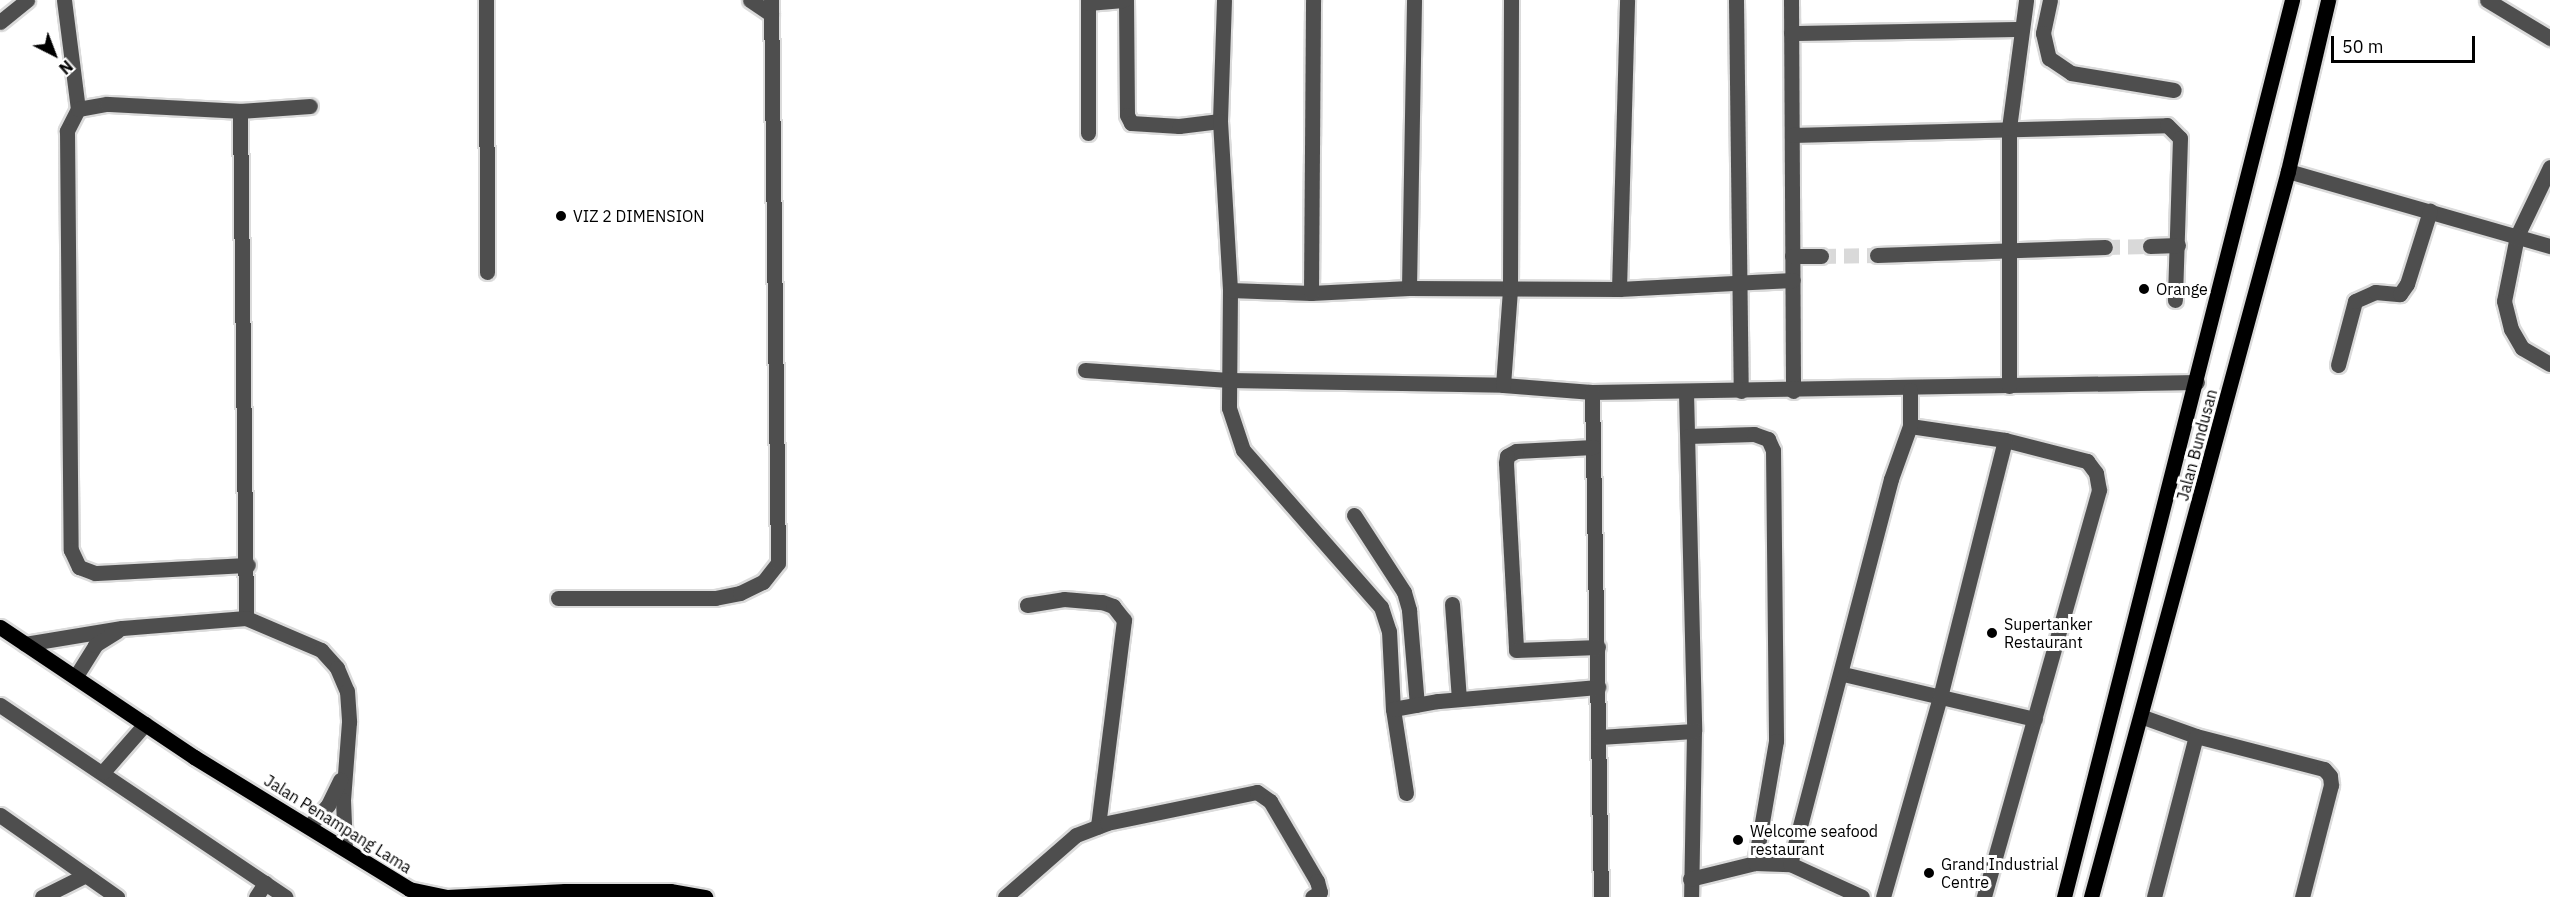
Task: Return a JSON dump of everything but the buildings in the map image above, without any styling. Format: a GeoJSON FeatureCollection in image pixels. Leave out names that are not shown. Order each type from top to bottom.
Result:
{"type":"FeatureCollection","features":[{"type":"Feature","properties":{"kind":"main road","name":"Jalan Bundusan"},"geometry":{"type":"LineString","coordinates":[[2064,897],[2197,382],[2292,0]]}},
{"type":"Feature","properties":{"kind":"main road","name":"Jalan Bundusan"},"geometry":{"type":"LineString","coordinates":[[2091,897],[2143,717],[2288,171],[2328,0]]}},
{"type":"Feature","properties":{"kind":"main road","name":"Jalan Penampang Lama"},"geometry":{"type":"LineString","coordinates":[[0,627],[145,724],[310,825],[409,889],[447,897],[498,897],[565,891],[670,891],[705,897]]}},
{"type":"Feature","properties":{"kind":"street"},"geometry":{"type":"LineString","coordinates":[[0,22],[27,0]]}},
{"type":"Feature","properties":{"kind":"street"},"geometry":{"type":"LineString","coordinates":[[64,0],[78,109],[68,131],[71,550],[79,567],[95,573],[248,565]]}},
{"type":"Feature","properties":{"kind":"street"},"geometry":{"type":"LineString","coordinates":[[486,0],[487,272]]}},
{"type":"Feature","properties":{"kind":"street"},"geometry":{"type":"LineString","coordinates":[[558,598],[715,598],[740,593],[763,582],[778,563],[771,7],[750,0]]}},
{"type":"Feature","properties":{"kind":"street"},"geometry":{"type":"LineString","coordinates":[[1088,133],[1088,1],[1124,0],[1126,115],[1131,123],[1179,126],[1220,121]]}},
{"type":"Feature","properties":{"kind":"street"},"geometry":{"type":"LineString","coordinates":[[1224,0],[1220,121],[1230,290],[1229,408],[1243,450],[1381,607],[1389,631],[1393,709],[1406,794]]}},
{"type":"Feature","properties":{"kind":"street"},"geometry":{"type":"LineString","coordinates":[[1311,293],[1313,0]]}},
{"type":"Feature","properties":{"kind":"street"},"geometry":{"type":"LineString","coordinates":[[1409,288],[1414,0]]}},
{"type":"Feature","properties":{"kind":"street"},"geometry":{"type":"LineString","coordinates":[[1503,385],[1510,289],[1511,0]]}},
{"type":"Feature","properties":{"kind":"street"},"geometry":{"type":"LineString","coordinates":[[1619,289],[1627,0]]}},
{"type":"Feature","properties":{"kind":"street"},"geometry":{"type":"LineString","coordinates":[[1736,0],[1741,391]]}},
{"type":"Feature","properties":{"kind":"street"},"geometry":{"type":"LineString","coordinates":[[1791,0],[1793,391]]}},
{"type":"Feature","properties":{"kind":"street"},"geometry":{"type":"LineString","coordinates":[[2009,386],[2009,129],[2026,0]]}},
{"type":"Feature","properties":{"kind":"street"},"geometry":{"type":"LineString","coordinates":[[2050,0],[2043,33],[2049,58],[2071,73],[2174,90]]}},
{"type":"Feature","properties":{"kind":"street"},"geometry":{"type":"LineString","coordinates":[[2487,0],[2550,38]]}},
{"type":"Feature","properties":{"kind":"street"},"geometry":{"type":"LineString","coordinates":[[1791,33],[2022,29]]}},
{"type":"Feature","properties":{"kind":"street"},"geometry":{"type":"LineString","coordinates":[[78,109],[107,104],[240,111],[309,106]]}},
{"type":"Feature","properties":{"kind":"street"},"geometry":{"type":"LineString","coordinates":[[240,111],[248,565],[246,618]]}},
{"type":"Feature","properties":{"kind":"street"},"geometry":{"type":"LineString","coordinates":[[1792,135],[2168,125],[2180,138],[2175,300]]}},
{"type":"Feature","properties":{"kind":"street"},"geometry":{"type":"LineString","coordinates":[[2550,167],[2517,236],[2504,301],[2511,329],[2522,348],[2550,364]]}},
{"type":"Feature","properties":{"kind":"street"},"geometry":{"type":"LineString","coordinates":[[2288,171],[2550,246]]}},
{"type":"Feature","properties":{"kind":"street"},"geometry":{"type":"LineString","coordinates":[[2338,365],[2355,301],[2375,292],[2400,294],[2408,284],[2430,211]]}},
{"type":"Feature","properties":{"kind":"street"},"geometry":{"type":"LineString","coordinates":[[2150,246],[2178,245]]}},
{"type":"Feature","properties":{"kind":"street"},"geometry":{"type":"LineString","coordinates":[[1877,255],[2105,247]]}},
{"type":"Feature","properties":{"kind":"street"},"geometry":{"type":"LineString","coordinates":[[1792,256],[1821,256]]}},
{"type":"Feature","properties":{"kind":"street"},"geometry":{"type":"LineString","coordinates":[[1230,290],[1311,293],[1409,288],[1619,289],[1793,280]]}},
{"type":"Feature","properties":{"kind":"street"},"geometry":{"type":"LineString","coordinates":[[1085,370],[1228,380],[1503,385],[1592,392],[1910,390],[2197,382]]}},
{"type":"Feature","properties":{"kind":"street"},"geometry":{"type":"LineString","coordinates":[[1790,864],[1843,674],[1891,479],[1910,426],[1910,390]]}},
{"type":"Feature","properties":{"kind":"street"},"geometry":{"type":"LineString","coordinates":[[1592,392],[1601,897]]}},
{"type":"Feature","properties":{"kind":"street"},"geometry":{"type":"LineString","coordinates":[[1686,392],[1694,731],[1691,897]]}},
{"type":"Feature","properties":{"kind":"street"},"geometry":{"type":"LineString","coordinates":[[1910,426],[2005,440],[2087,461],[2096,473],[2099,490],[1984,897]]}},
{"type":"Feature","properties":{"kind":"street"},"geometry":{"type":"LineString","coordinates":[[1688,436],[1754,434],[1768,438],[1773,450],[1776,741],[1755,863]]}},
{"type":"Feature","properties":{"kind":"street"},"geometry":{"type":"LineString","coordinates":[[1883,897],[1940,697],[2005,440]]}},
{"type":"Feature","properties":{"kind":"street"},"geometry":{"type":"LineString","coordinates":[[1593,447],[1516,451],[1507,456],[1506,463],[1516,650],[1598,647]]}},
{"type":"Feature","properties":{"kind":"street"},"geometry":{"type":"LineString","coordinates":[[1354,515],[1404,592],[1409,610],[1417,705]]}},
{"type":"Feature","properties":{"kind":"street"},"geometry":{"type":"LineString","coordinates":[[1027,605],[1064,599],[1102,602],[1113,606],[1124,620],[1098,826]]}},
{"type":"Feature","properties":{"kind":"street"},"geometry":{"type":"LineString","coordinates":[[1452,604],[1459,699]]}},
{"type":"Feature","properties":{"kind":"street"},"geometry":{"type":"LineString","coordinates":[[25,644],[122,628],[246,618],[321,650],[337,668],[347,691],[349,723],[343,775],[345,848]]}},
{"type":"Feature","properties":{"kind":"street"},"geometry":{"type":"LineString","coordinates":[[76,676],[95,645],[122,628]]}},
{"type":"Feature","properties":{"kind":"street"},"geometry":{"type":"LineString","coordinates":[[1843,674],[2036,719]]}},
{"type":"Feature","properties":{"kind":"street"},"geometry":{"type":"LineString","coordinates":[[1393,709],[1459,699],[1598,687]]}},
{"type":"Feature","properties":{"kind":"street"},"geometry":{"type":"LineString","coordinates":[[0,705],[286,897]]}},
{"type":"Feature","properties":{"kind":"street"},"geometry":{"type":"LineString","coordinates":[[2143,717],[2196,736],[2324,770],[2330,776],[2331,785],[2302,897]]}},
{"type":"Feature","properties":{"kind":"street"},"geometry":{"type":"LineString","coordinates":[[103,772],[145,724]]}},
{"type":"Feature","properties":{"kind":"street"},"geometry":{"type":"LineString","coordinates":[[1599,737],[1694,731]]}},
{"type":"Feature","properties":{"kind":"street"},"geometry":{"type":"LineString","coordinates":[[2154,897],[2196,736]]}},
{"type":"Feature","properties":{"kind":"street"},"geometry":{"type":"LineString","coordinates":[[310,825],[328,805],[343,775]]}},
{"type":"Feature","properties":{"kind":"street"},"geometry":{"type":"LineString","coordinates":[[1005,897],[1076,835],[1098,826],[1241,792],[1257,792],[1270,801],[1317,880],[1320,892],[1312,897]]}},
{"type":"Feature","properties":{"kind":"street"},"geometry":{"type":"LineString","coordinates":[[0,815],[117,897]]}},
{"type":"Feature","properties":{"kind":"street"},"geometry":{"type":"LineString","coordinates":[[1690,879],[1755,863],[1790,864],[1862,897]]}},
{"type":"Feature","properties":{"kind":"street"},"geometry":{"type":"LineString","coordinates":[[42,897],[86,875]]}},
{"type":"Feature","properties":{"kind":"street"},"geometry":{"type":"LineString","coordinates":[[256,897],[265,883]]}},
{"type":"Feature","properties":{"kind":"tunnel"},"geometry":{"type":"LineString","coordinates":[[2105,247],[2150,246]]}},
{"type":"Feature","properties":{"kind":"tunnel"},"geometry":{"type":"LineString","coordinates":[[1821,256],[1877,255]]}},
{"type":"Feature","properties":{"kind":"place","name":"VIZ 2 DIMENSION"},"geometry":{"type":"Point","coordinates":[561,216]}},
{"type":"Feature","properties":{"kind":"place","name":"Orange"},"geometry":{"type":"Point","coordinates":[2144,289]}},
{"type":"Feature","properties":{"kind":"place","name":"Supertanker Restaurant"},"geometry":{"type":"Point","coordinates":[1992,633]}},
{"type":"Feature","properties":{"kind":"place","name":"Welcome seafood restaurant"},"geometry":{"type":"Point","coordinates":[1738,840]}},
{"type":"Feature","properties":{"kind":"place","name":"Grand Industrial Centre"},"geometry":{"type":"Point","coordinates":[1929,873]}}]}
